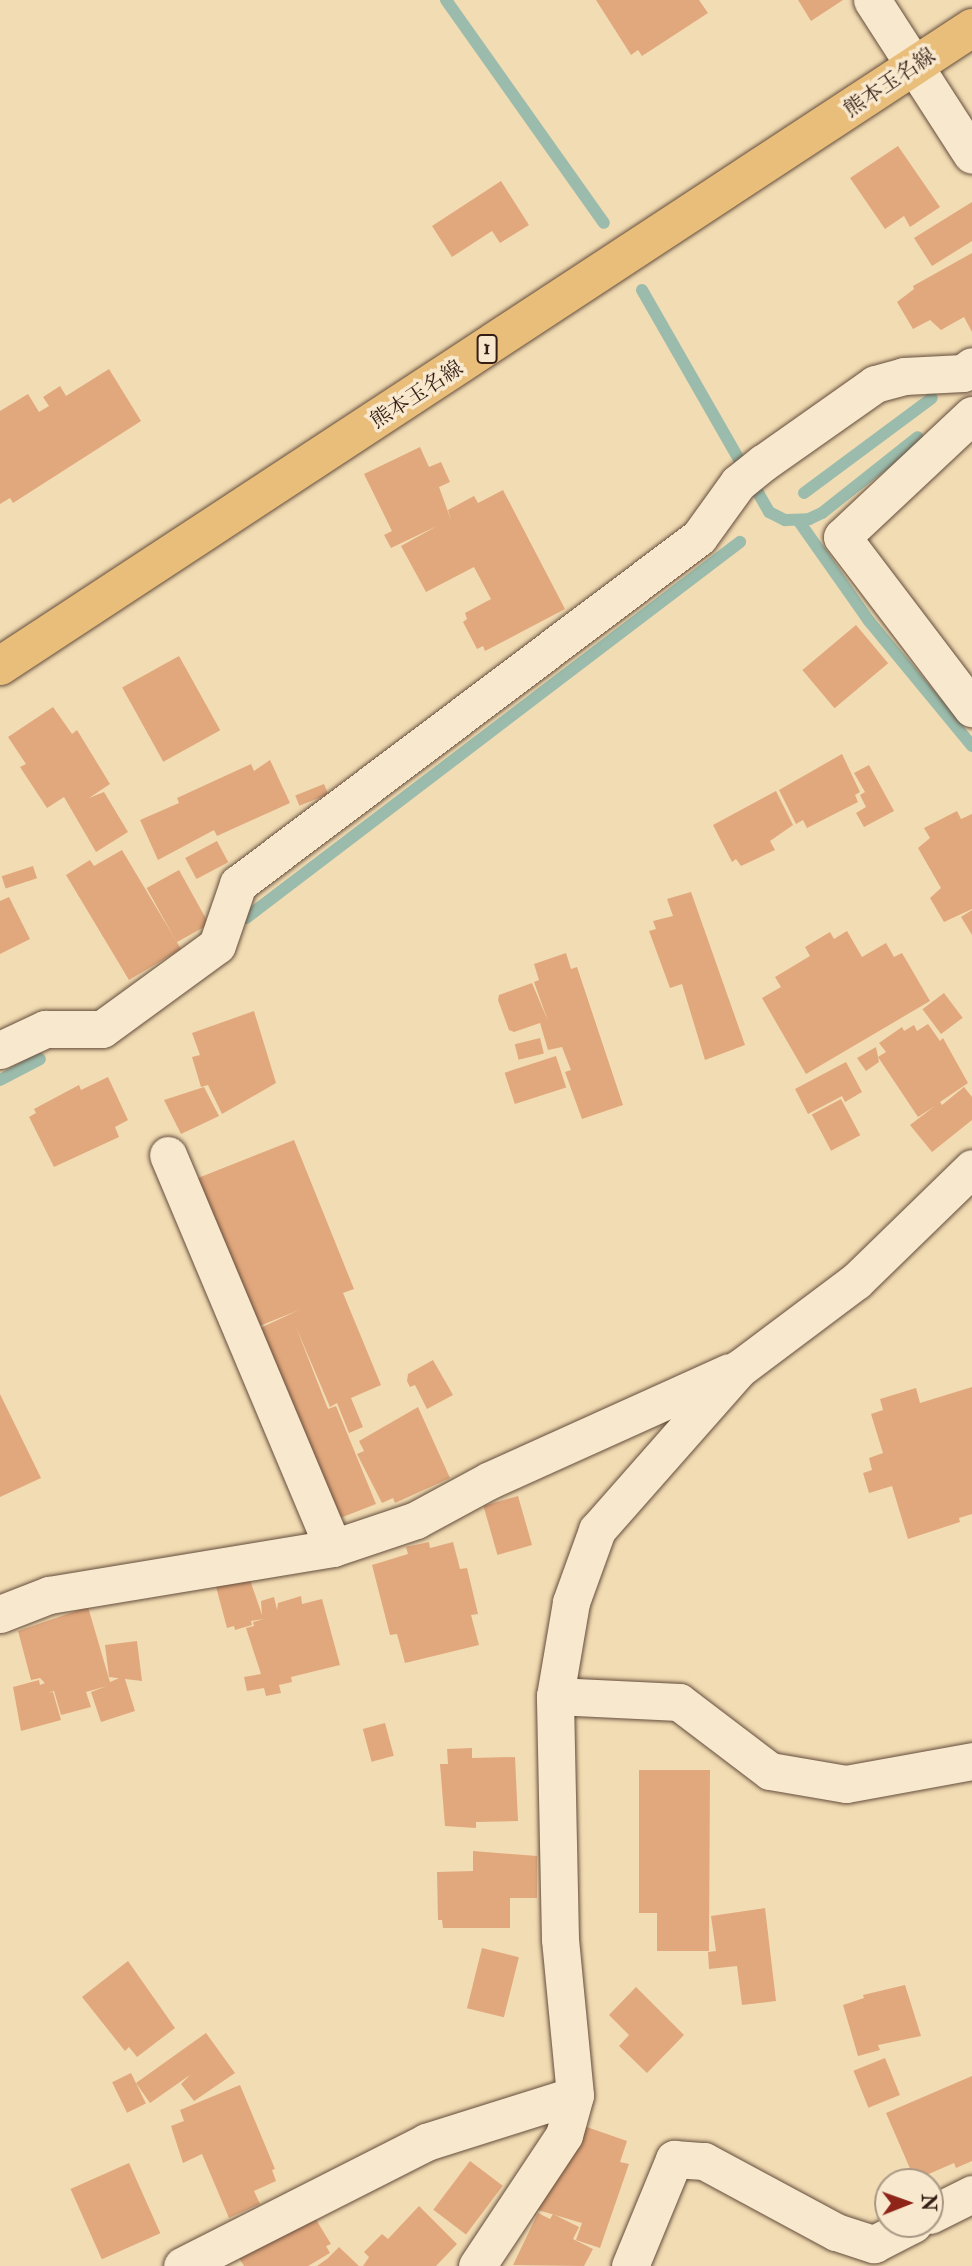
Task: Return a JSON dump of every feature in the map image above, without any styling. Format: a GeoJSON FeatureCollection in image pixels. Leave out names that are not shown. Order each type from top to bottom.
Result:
{"type":"FeatureCollection","features":[{"type":"Feature","properties":{"kind":"main road","name":"熊本玉名線"},"geometry":{"type":"LineString","coordinates":[[0,666],[972,28]]}},
{"type":"Feature","properties":{"kind":"street"},"geometry":{"type":"LineString","coordinates":[[872,0],[972,155]]}},
{"type":"Feature","properties":{"kind":"street"},"geometry":{"type":"LineString","coordinates":[[0,1050],[46,1029],[102,1029],[217,945],[238,884],[699,537],[750,473],[875,384],[904,376],[963,373],[972,366]]}},
{"type":"Feature","properties":{"kind":"street"},"geometry":{"type":"LineString","coordinates":[[972,415],[842,537],[972,708]]}},
{"type":"Feature","properties":{"kind":"street"},"geometry":{"type":"LineString","coordinates":[[168,1155],[333,1548]]}},
{"type":"Feature","properties":{"kind":"street"},"geometry":{"type":"LineString","coordinates":[[477,2266],[564,2136],[575,2095],[560,1939],[555,1696],[571,1602],[597,1530],[740,1368],[856,1281],[972,1168]]}},
{"type":"Feature","properties":{"kind":"street"},"geometry":{"type":"LineString","coordinates":[[0,1614],[49,1595],[127,1579],[333,1548],[416,1520],[490,1480],[740,1368]]}},
{"type":"Feature","properties":{"kind":"street"},"geometry":{"type":"LineString","coordinates":[[555,1696],[678,1702],[770,1771],[846,1784],[972,1761]]}},
{"type":"Feature","properties":{"kind":"street"},"geometry":{"type":"LineString","coordinates":[[182,2266],[426,2142],[575,2095]]}},
{"type":"Feature","properties":{"kind":"street"},"geometry":{"type":"LineString","coordinates":[[630,2266],[674,2159],[704,2161],[836,2232],[874,2244],[886,2238]]}},
{"type":"Feature","properties":{"kind":"street"},"geometry":{"type":"LineString","coordinates":[[944,2208],[972,2194]]}},
{"type":"Feature","properties":{"kind":"building"},"geometry":{"type":"Polygon","coordinates":[[[596,0],[699,0],[708,13],[642,56],[638,50],[631,55],[596,0]]]}},
{"type":"Feature","properties":{"kind":"building"},"geometry":{"type":"Polygon","coordinates":[[[798,0],[843,0],[811,21],[798,0]]]}},
{"type":"Feature","properties":{"kind":"building"},"geometry":{"type":"Polygon","coordinates":[[[898,146],[940,207],[910,227],[904,216],[885,229],[850,178],[898,146]]]}},
{"type":"Feature","properties":{"kind":"building"},"geometry":{"type":"Polygon","coordinates":[[[501,181],[529,225],[500,243],[492,231],[452,257],[432,226],[501,181]]]}},
{"type":"Feature","properties":{"kind":"building"},"geometry":{"type":"Polygon","coordinates":[[[972,202],[972,241],[932,266],[914,238],[972,202]]]}},
{"type":"Feature","properties":{"kind":"building"},"geometry":{"type":"Polygon","coordinates":[[[972,253],[972,332],[964,317],[941,330],[930,320],[913,329],[897,302],[914,289],[913,286],[972,253]]]}},
{"type":"Feature","properties":{"kind":"building"},"geometry":{"type":"Polygon","coordinates":[[[109,369],[141,421],[13,503],[10,498],[0,504],[0,411],[28,394],[39,412],[49,406],[43,397],[60,386],[66,396],[109,369]]]}},
{"type":"Feature","properties":{"kind":"building"},"geometry":{"type":"Polygon","coordinates":[[[420,447],[429,467],[441,462],[450,482],[439,487],[451,520],[448,510],[474,496],[478,503],[503,490],[565,609],[485,651],[483,646],[477,649],[463,622],[467,619],[465,613],[491,599],[474,567],[426,592],[401,546],[437,526],[391,548],[384,535],[392,531],[364,474],[420,447]]]}},
{"type":"Feature","properties":{"kind":"building"},"geometry":{"type":"Polygon","coordinates":[[[856,625],[888,663],[835,708],[802,670],[856,625]]]}},
{"type":"Feature","properties":{"kind":"building"},"geometry":{"type":"Polygon","coordinates":[[[179,656],[220,730],[163,762],[122,688],[179,656]]]}},
{"type":"Feature","properties":{"kind":"building"},"geometry":{"type":"Polygon","coordinates":[[[53,707],[72,734],[77,730],[110,784],[89,798],[104,792],[128,832],[96,852],[64,797],[47,808],[20,767],[26,764],[8,737],[53,707]]]}},
{"type":"Feature","properties":{"kind":"building"},"geometry":{"type":"Polygon","coordinates":[[[842,754],[860,792],[855,795],[858,802],[807,828],[803,820],[796,824],[779,790],[842,754]]]}},
{"type":"Feature","properties":{"kind":"building"},"geometry":{"type":"Polygon","coordinates":[[[270,760],[290,803],[217,836],[214,830],[158,860],[140,820],[179,803],[177,798],[251,764],[254,771],[270,760]]]}},
{"type":"Feature","properties":{"kind":"building"},"geometry":{"type":"Polygon","coordinates":[[[869,765],[894,811],[864,827],[856,813],[866,807],[860,795],[865,792],[854,773],[869,765]]]}},
{"type":"Feature","properties":{"kind":"building"},"geometry":{"type":"Polygon","coordinates":[[[324,784],[328,794],[299,806],[295,796],[324,784]]]}},
{"type":"Feature","properties":{"kind":"building"},"geometry":{"type":"Polygon","coordinates":[[[776,791],[793,825],[770,841],[775,850],[741,866],[736,859],[732,862],[713,825],[776,791]]]}},
{"type":"Feature","properties":{"kind":"building"},"geometry":{"type":"Polygon","coordinates":[[[957,811],[961,819],[972,814],[972,909],[944,922],[930,898],[941,888],[918,848],[930,838],[924,828],[957,811]]]}},
{"type":"Feature","properties":{"kind":"building"},"geometry":{"type":"Polygon","coordinates":[[[217,841],[228,862],[196,879],[185,858],[217,841]]]}},
{"type":"Feature","properties":{"kind":"building"},"geometry":{"type":"Polygon","coordinates":[[[122,850],[181,949],[129,980],[66,875],[90,860],[94,866],[122,850]]]}},
{"type":"Feature","properties":{"kind":"building"},"geometry":{"type":"Polygon","coordinates":[[[33,866],[37,878],[6,889],[2,876],[33,866]]]}},
{"type":"Feature","properties":{"kind":"building"},"geometry":{"type":"Polygon","coordinates":[[[179,870],[209,924],[177,942],[147,888],[179,870]]]}},
{"type":"Feature","properties":{"kind":"building"},"geometry":{"type":"Polygon","coordinates":[[[691,892],[745,1045],[705,1060],[682,984],[670,988],[649,931],[656,929],[653,921],[673,916],[667,899],[691,892]]]}},
{"type":"Feature","properties":{"kind":"building"},"geometry":{"type":"Polygon","coordinates":[[[9,897],[30,939],[0,954],[0,901],[9,897]]]}},
{"type":"Feature","properties":{"kind":"building"},"geometry":{"type":"Polygon","coordinates":[[[972,910],[972,935],[961,917],[972,910]]]}},
{"type":"Feature","properties":{"kind":"building"},"geometry":{"type":"Polygon","coordinates":[[[847,931],[862,957],[886,943],[894,957],[902,953],[930,1001],[806,1074],[762,998],[781,987],[775,977],[810,956],[805,947],[830,932],[834,939],[847,931]]]}},
{"type":"Feature","properties":{"kind":"building"},"geometry":{"type":"Polygon","coordinates":[[[566,953],[571,969],[577,967],[623,1105],[582,1119],[565,1072],[571,1070],[562,1047],[548,1050],[540,1023],[514,1032],[509,1030],[498,1000],[499,995],[532,983],[548,1021],[534,982],[539,980],[534,964],[566,953]]]}},
{"type":"Feature","properties":{"kind":"building"},"geometry":{"type":"Polygon","coordinates":[[[944,993],[963,1018],[941,1034],[922,1009],[944,993]]]}},
{"type":"Feature","properties":{"kind":"building"},"geometry":{"type":"Polygon","coordinates":[[[254,1011],[276,1083],[222,1114],[208,1085],[201,1087],[192,1057],[200,1055],[192,1033],[254,1011]]]}},
{"type":"Feature","properties":{"kind":"building"},"geometry":{"type":"Polygon","coordinates":[[[928,1024],[940,1041],[943,1038],[968,1083],[940,1102],[942,1105],[964,1087],[972,1097],[972,1120],[932,1152],[910,1125],[935,1106],[918,1117],[878,1057],[886,1052],[879,1043],[902,1027],[904,1031],[914,1025],[917,1031],[928,1024]]]}},
{"type":"Feature","properties":{"kind":"building"},"geometry":{"type":"Polygon","coordinates":[[[540,1038],[544,1054],[519,1060],[515,1044],[540,1038]]]}},
{"type":"Feature","properties":{"kind":"building"},"geometry":{"type":"Polygon","coordinates":[[[876,1047],[879,1062],[866,1071],[857,1058],[876,1047]]]}},
{"type":"Feature","properties":{"kind":"building"},"geometry":{"type":"Polygon","coordinates":[[[556,1056],[566,1087],[515,1104],[505,1073],[556,1056]]]}},
{"type":"Feature","properties":{"kind":"building"},"geometry":{"type":"Polygon","coordinates":[[[846,1062],[862,1092],[845,1102],[842,1096],[808,1114],[795,1089],[846,1062]]]}},
{"type":"Feature","properties":{"kind":"building"},"geometry":{"type":"Polygon","coordinates":[[[108,1077],[128,1120],[115,1127],[119,1137],[54,1167],[29,1117],[36,1113],[34,1109],[79,1085],[81,1090],[108,1077]]]}},
{"type":"Feature","properties":{"kind":"building"},"geometry":{"type":"Polygon","coordinates":[[[204,1087],[219,1116],[181,1134],[164,1100],[204,1087]]]}},
{"type":"Feature","properties":{"kind":"building"},"geometry":{"type":"Polygon","coordinates":[[[841,1099],[860,1135],[831,1151],[812,1114],[841,1099]]]}},
{"type":"Feature","properties":{"kind":"building"},"geometry":{"type":"Polygon","coordinates":[[[294,1140],[354,1289],[343,1293],[381,1385],[351,1398],[363,1427],[349,1433],[337,1403],[330,1407],[296,1327],[328,1409],[336,1406],[376,1504],[335,1520],[252,1332],[299,1310],[252,1329],[193,1180],[294,1140]]]}},
{"type":"Feature","properties":{"kind":"building"},"geometry":{"type":"Polygon","coordinates":[[[433,1360],[453,1395],[427,1409],[415,1385],[410,1387],[407,1381],[408,1374],[433,1360]]]}},
{"type":"Feature","properties":{"kind":"building"},"geometry":{"type":"Polygon","coordinates":[[[972,1387],[972,1514],[959,1518],[960,1522],[908,1539],[892,1486],[869,1493],[863,1473],[872,1470],[869,1458],[883,1453],[871,1414],[883,1410],[880,1399],[916,1388],[920,1403],[972,1387]]]}},
{"type":"Feature","properties":{"kind":"building"},"geometry":{"type":"Polygon","coordinates":[[[0,1394],[41,1478],[0,1497],[0,1394]]]}},
{"type":"Feature","properties":{"kind":"building"},"geometry":{"type":"Polygon","coordinates":[[[418,1407],[450,1478],[395,1503],[393,1498],[382,1503],[357,1454],[364,1451],[359,1441],[418,1407]]]}},
{"type":"Feature","properties":{"kind":"building"},"geometry":{"type":"Polygon","coordinates":[[[518,1496],[532,1545],[497,1555],[483,1506],[518,1496]]]}},
{"type":"Feature","properties":{"kind":"building"},"geometry":{"type":"Polygon","coordinates":[[[429,1542],[430,1548],[453,1542],[460,1569],[467,1568],[478,1614],[471,1615],[479,1645],[405,1663],[397,1634],[390,1635],[372,1565],[408,1554],[406,1547],[429,1542]]]}},
{"type":"Feature","properties":{"kind":"building"},"geometry":{"type":"Polygon","coordinates":[[[248,1574],[262,1615],[261,1601],[274,1597],[277,1610],[278,1603],[301,1596],[302,1604],[322,1599],[340,1665],[291,1677],[292,1682],[279,1685],[281,1693],[266,1696],[264,1688],[247,1691],[244,1677],[261,1674],[246,1628],[254,1626],[253,1622],[264,1619],[251,1621],[252,1625],[235,1630],[234,1626],[227,1628],[215,1583],[248,1574]]]}},
{"type":"Feature","properties":{"kind":"building"},"geometry":{"type":"Polygon","coordinates":[[[88,1607],[110,1682],[124,1676],[135,1711],[101,1722],[91,1692],[107,1686],[86,1692],[91,1707],[61,1715],[54,1691],[48,1693],[53,1692],[61,1720],[21,1731],[13,1687],[39,1680],[40,1685],[45,1683],[40,1678],[31,1680],[18,1631],[88,1607]]]}},
{"type":"Feature","properties":{"kind":"building"},"geometry":{"type":"Polygon","coordinates":[[[137,1641],[142,1681],[109,1677],[105,1645],[137,1641]]]}},
{"type":"Feature","properties":{"kind":"building"},"geometry":{"type":"Polygon","coordinates":[[[385,1723],[394,1756],[372,1762],[363,1729],[385,1723]]]}},
{"type":"Feature","properties":{"kind":"building"},"geometry":{"type":"Polygon","coordinates":[[[472,1748],[472,1758],[515,1757],[518,1821],[476,1822],[476,1828],[445,1826],[440,1764],[448,1764],[447,1749],[472,1748]]]}},
{"type":"Feature","properties":{"kind":"building"},"geometry":{"type":"Polygon","coordinates":[[[639,1770],[710,1770],[709,1951],[657,1951],[657,1913],[639,1913],[639,1770]]]}},
{"type":"Feature","properties":{"kind":"building"},"geometry":{"type":"Polygon","coordinates":[[[473,1851],[537,1856],[537,1898],[510,1898],[510,1928],[443,1928],[442,1920],[438,1920],[437,1872],[473,1871],[473,1851]]]}},
{"type":"Feature","properties":{"kind":"building"},"geometry":{"type":"Polygon","coordinates":[[[765,1908],[776,2001],[742,2005],[737,1966],[709,1969],[708,1952],[716,1951],[711,1916],[765,1908]]]}},
{"type":"Feature","properties":{"kind":"building"},"geometry":{"type":"Polygon","coordinates":[[[482,1948],[519,1957],[504,2017],[467,2008],[482,1948]]]}},
{"type":"Feature","properties":{"kind":"building"},"geometry":{"type":"Polygon","coordinates":[[[128,1961],[175,2028],[137,2057],[129,2047],[125,2051],[82,1997],[128,1961]]]}},
{"type":"Feature","properties":{"kind":"building"},"geometry":{"type":"Polygon","coordinates":[[[905,1985],[921,2036],[878,2045],[880,2050],[858,2056],[843,2005],[864,1998],[863,1995],[905,1985]]]}},
{"type":"Feature","properties":{"kind":"building"},"geometry":{"type":"Polygon","coordinates":[[[636,1987],[684,2035],[647,2073],[619,2046],[629,2035],[609,2015],[636,1987]]]}},
{"type":"Feature","properties":{"kind":"building"},"geometry":{"type":"Polygon","coordinates":[[[206,2033],[235,2073],[194,2101],[181,2084],[190,2075],[150,2103],[136,2083],[206,2033]]]}},
{"type":"Feature","properties":{"kind":"building"},"geometry":{"type":"Polygon","coordinates":[[[885,2058],[900,2095],[868,2108],[853,2071],[885,2058]]]}},
{"type":"Feature","properties":{"kind":"building"},"geometry":{"type":"Polygon","coordinates":[[[131,2073],[146,2104],[127,2113],[112,2082],[131,2073]]]}},
{"type":"Feature","properties":{"kind":"building"},"geometry":{"type":"Polygon","coordinates":[[[972,2076],[972,2161],[956,2168],[954,2163],[943,2168],[910,2168],[886,2113],[972,2076]]]}},
{"type":"Feature","properties":{"kind":"building"},"geometry":{"type":"Polygon","coordinates":[[[240,2085],[275,2169],[272,2170],[276,2181],[254,2191],[260,2204],[229,2218],[202,2154],[183,2163],[171,2126],[184,2121],[180,2110],[240,2085]]]}},
{"type":"Feature","properties":{"kind":"building"},"geometry":{"type":"Polygon","coordinates":[[[578,2124],[627,2141],[620,2162],[629,2164],[600,2248],[576,2240],[582,2223],[538,2210],[535,2216],[532,2213],[578,2124]]]}},
{"type":"Feature","properties":{"kind":"building"},"geometry":{"type":"Polygon","coordinates":[[[470,2161],[503,2186],[466,2234],[433,2210],[470,2161]]]}},
{"type":"Feature","properties":{"kind":"building"},"geometry":{"type":"Polygon","coordinates":[[[129,2163],[160,2233],[102,2259],[71,2189],[129,2163]]]}},
{"type":"Feature","properties":{"kind":"building"},"geometry":{"type":"Polygon","coordinates":[[[419,2206],[457,2244],[436,2266],[363,2266],[369,2257],[364,2252],[382,2234],[388,2239],[419,2206]]]}},
{"type":"Feature","properties":{"kind":"building"},"geometry":{"type":"Polygon","coordinates":[[[538,2213],[550,2219],[553,2214],[579,2227],[573,2239],[593,2249],[584,2266],[513,2265],[538,2213]]]}},
{"type":"Feature","properties":{"kind":"building"},"geometry":{"type":"Polygon","coordinates":[[[315,2218],[331,2244],[326,2246],[330,2253],[308,2266],[244,2266],[239,2258],[315,2218]]]}},
{"type":"Feature","properties":{"kind":"building"},"geometry":{"type":"Polygon","coordinates":[[[339,2247],[359,2266],[317,2266],[327,2259],[339,2247]]]}},
{"type":"Feature","properties":{"kind":"waterway"},"geometry":{"type":"LineString","coordinates":[[446,0],[604,223]]}},
{"type":"Feature","properties":{"kind":"waterway"},"geometry":{"type":"LineString","coordinates":[[642,290],[769,512],[785,520],[809,519],[822,513],[918,437]]}},
{"type":"Feature","properties":{"kind":"waterway"},"geometry":{"type":"LineString","coordinates":[[804,493],[932,398]]}},
{"type":"Feature","properties":{"kind":"waterway"},"geometry":{"type":"LineString","coordinates":[[798,520],[869,621],[972,746]]}},
{"type":"Feature","properties":{"kind":"waterway"},"geometry":{"type":"LineString","coordinates":[[246,918],[740,542]]}},
{"type":"Feature","properties":{"kind":"waterway"},"geometry":{"type":"LineString","coordinates":[[0,1080],[40,1059]]}}]}
